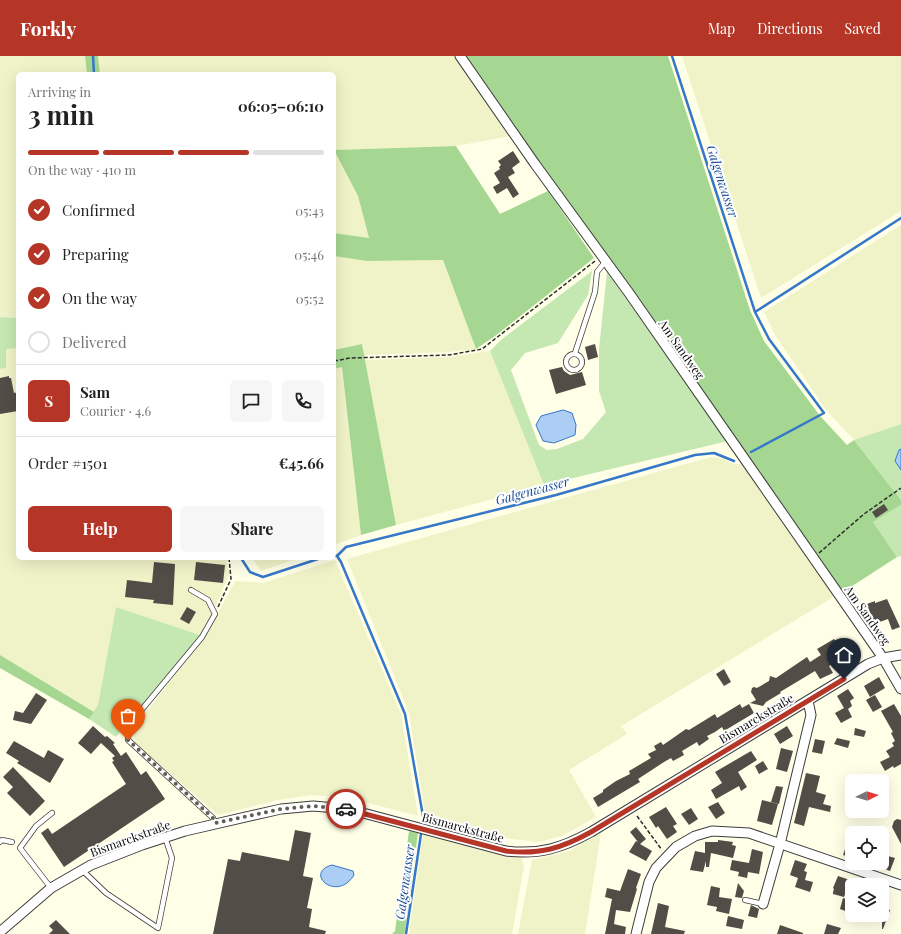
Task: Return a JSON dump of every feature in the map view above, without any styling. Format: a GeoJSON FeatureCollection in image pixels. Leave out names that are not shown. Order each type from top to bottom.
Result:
{"type":"FeatureCollection","features":[{"type":"Feature","properties":{"kind":"street","name":"Am Sandweg"},"geometry":{"type":"LineString","coordinates":[[460,56],[814,557],[883,658],[901,690]]}},
{"type":"Feature","properties":{"kind":"street","name":"Bismarckstraße"},"geometry":{"type":"LineString","coordinates":[[0,932],[51,888],[82,870],[112,856],[215,823],[281,809],[313,806],[348,809],[506,851],[530,853],[566,845],[591,832],[868,664],[883,658],[901,655]]}},
{"type":"Feature","properties":{"kind":"street"},"geometry":{"type":"LineString","coordinates":[[763,904],[780,844],[811,715],[808,701]]}},
{"type":"Feature","properties":{"kind":"street"},"geometry":{"type":"LineString","coordinates":[[636,934],[649,882],[656,868],[676,847],[695,836],[712,831],[749,833],[901,885]]}},
{"type":"Feature","properties":{"kind":"lane"},"geometry":{"type":"LineString","coordinates":[[575,353],[595,292],[597,272],[603,259]]}},
{"type":"Feature","properties":{"kind":"lane"},"geometry":{"type":"LineString","coordinates":[[192,590],[208,600],[215,614],[202,637],[129,725],[128,740],[213,818],[215,823]]}},
{"type":"Feature","properties":{"kind":"lane"},"geometry":{"type":"LineString","coordinates":[[51,888],[20,848],[36,826],[52,813]]}},
{"type":"Feature","properties":{"kind":"lane"},"geometry":{"type":"LineString","coordinates":[[82,870],[106,893],[158,928],[172,858],[165,838]]}},
{"type":"Feature","properties":{"kind":"lane"},"geometry":{"type":"LineString","coordinates":[[0,842],[2,840],[12,842]]}},
{"type":"Feature","properties":{"kind":"lane"},"geometry":{"type":"LineString","coordinates":[[745,900],[763,904]]}},
{"type":"Feature","properties":{"kind":"path"},"geometry":{"type":"LineString","coordinates":[[336,361],[350,358],[449,355],[482,349],[603,259]]}},
{"type":"Feature","properties":{"kind":"path"},"geometry":{"type":"LineString","coordinates":[[814,557],[864,514],[901,488]]}},
{"type":"Feature","properties":{"kind":"path"},"geometry":{"type":"LineString","coordinates":[[215,614],[231,578],[229,560]]}},
{"type":"Feature","properties":{"kind":"path"},"geometry":{"type":"LineString","coordinates":[[631,807],[666,856]]}},
{"type":"Feature","properties":{"kind":"green space"},"geometry":{"type":"Polygon","coordinates":[[[0,56],[85,56],[87,72],[16,72],[16,318],[0,317],[0,56]]]}},
{"type":"Feature","properties":{"kind":"green space"},"geometry":{"type":"Polygon","coordinates":[[[85,56],[98,56],[100,72],[87,72],[85,56]]]}},
{"type":"Feature","properties":{"kind":"green space"},"geometry":{"type":"Polygon","coordinates":[[[98,56],[456,56],[511,136],[456,146],[336,150],[336,72],[100,72],[98,56]]]}},
{"type":"Feature","properties":{"kind":"green space"},"geometry":{"type":"Polygon","coordinates":[[[464,56],[668,56],[750,310],[764,341],[821,417],[847,445],[854,440],[901,500],[901,505],[873,522],[897,557],[843,592],[751,459],[464,56]]]}},
{"type":"Feature","properties":{"kind":"green space"},"geometry":{"type":"Polygon","coordinates":[[[682,56],[901,56],[901,211],[761,298],[682,56]]]}},
{"type":"Feature","properties":{"kind":"green space"},"geometry":{"type":"Polygon","coordinates":[[[456,146],[500,214],[548,191],[594,258],[495,336],[476,349],[443,260],[367,261],[336,256],[336,233],[369,238],[358,196],[336,154],[336,150],[456,146]]]}},
{"type":"Feature","properties":{"kind":"green space"},"geometry":{"type":"Polygon","coordinates":[[[336,152],[358,196],[369,238],[336,233],[336,152]]]}},
{"type":"Feature","properties":{"kind":"green space"},"geometry":{"type":"Polygon","coordinates":[[[901,225],[901,424],[854,440],[827,411],[775,335],[764,312],[901,225]]]}},
{"type":"Feature","properties":{"kind":"green space"},"geometry":{"type":"Polygon","coordinates":[[[336,256],[367,261],[443,260],[476,349],[449,352],[364,355],[362,344],[336,350],[336,256]]]}},
{"type":"Feature","properties":{"kind":"green space"},"geometry":{"type":"Polygon","coordinates":[[[592,271],[588,295],[558,343],[525,353],[511,370],[539,445],[547,450],[557,449],[583,439],[606,412],[599,391],[599,349],[607,272],[728,441],[544,485],[490,351],[502,339],[592,271]]]}},
{"type":"Feature","properties":{"kind":"green space"},"geometry":{"type":"Polygon","coordinates":[[[0,317],[16,318],[16,348],[6,349],[6,368],[0,369],[0,317]]]}},
{"type":"Feature","properties":{"kind":"green space"},"geometry":{"type":"Polygon","coordinates":[[[362,344],[396,525],[361,535],[342,367],[336,368],[336,350],[362,344]]]}},
{"type":"Feature","properties":{"kind":"green space"},"geometry":{"type":"Polygon","coordinates":[[[6,348],[16,348],[16,560],[226,560],[229,574],[218,601],[200,635],[116,607],[98,705],[94,712],[0,655],[0,369],[6,368],[6,348]]]}},
{"type":"Feature","properties":{"kind":"green space"},"geometry":{"type":"Polygon","coordinates":[[[490,351],[544,485],[396,525],[365,360],[450,357],[490,351]]]}},
{"type":"Feature","properties":{"kind":"green space"},"geometry":{"type":"Polygon","coordinates":[[[342,367],[361,535],[336,544],[336,368],[342,367]]]}},
{"type":"Feature","properties":{"kind":"green space"},"geometry":{"type":"Polygon","coordinates":[[[901,424],[901,500],[854,440],[901,424]]]}},
{"type":"Feature","properties":{"kind":"green space"},"geometry":{"type":"Polygon","coordinates":[[[711,457],[722,458],[733,464],[744,464],[835,596],[621,726],[627,734],[569,770],[596,817],[562,836],[539,842],[503,838],[426,819],[409,713],[347,559],[711,457]]]}},
{"type":"Feature","properties":{"kind":"green space"},"geometry":{"type":"Polygon","coordinates":[[[901,505],[901,556],[897,557],[873,522],[901,505]]]}},
{"type":"Feature","properties":{"kind":"green space"},"geometry":{"type":"Polygon","coordinates":[[[253,560],[292,560],[261,571],[253,560]]]}},
{"type":"Feature","properties":{"kind":"green space"},"geometry":{"type":"Polygon","coordinates":[[[335,560],[401,714],[418,816],[349,798],[312,795],[278,800],[218,815],[135,743],[133,728],[205,638],[235,581],[263,583],[335,560]]]}},
{"type":"Feature","properties":{"kind":"green space"},"geometry":{"type":"Polygon","coordinates":[[[116,607],[200,635],[116,737],[89,719],[98,705],[116,607]]]}},
{"type":"Feature","properties":{"kind":"green space"},"geometry":{"type":"Polygon","coordinates":[[[0,655],[94,712],[89,719],[0,668],[0,655]]]}},
{"type":"Feature","properties":{"kind":"green space"},"geometry":{"type":"Polygon","coordinates":[[[409,831],[418,833],[405,931],[404,934],[392,934],[395,931],[409,831]]]}},
{"type":"Feature","properties":{"kind":"green space"},"geometry":{"type":"Polygon","coordinates":[[[601,833],[585,934],[518,934],[532,860],[569,851],[601,833]]]}},
{"type":"Feature","properties":{"kind":"green space"},"geometry":{"type":"Polygon","coordinates":[[[423,834],[499,854],[521,857],[524,866],[512,934],[409,934],[423,834]]]}},
{"type":"Feature","properties":{"kind":"water"},"geometry":{"type":"Polygon","coordinates":[[[563,410],[572,413],[576,425],[575,435],[554,443],[543,441],[536,425],[541,416],[563,410]]]}},
{"type":"Feature","properties":{"kind":"water"},"geometry":{"type":"Polygon","coordinates":[[[901,449],[901,470],[895,461],[899,450],[901,449]]]}},
{"type":"Feature","properties":{"kind":"water"},"geometry":{"type":"Polygon","coordinates":[[[332,865],[353,871],[354,875],[347,883],[339,886],[326,884],[322,879],[321,874],[324,869],[332,865]]]}},
{"type":"Feature","properties":{"kind":"building"},"geometry":{"type":"Polygon","coordinates":[[[513,151],[520,162],[512,168],[515,173],[508,177],[519,194],[513,198],[507,188],[497,194],[493,187],[500,183],[494,173],[500,169],[499,167],[501,165],[498,161],[513,151]]]}},
{"type":"Feature","properties":{"kind":"building"},"geometry":{"type":"Polygon","coordinates":[[[595,344],[598,357],[588,360],[585,347],[595,344]]]}},
{"type":"Feature","properties":{"kind":"building"},"geometry":{"type":"Polygon","coordinates":[[[562,367],[564,371],[570,375],[582,372],[586,385],[556,394],[549,370],[562,367]]]}},
{"type":"Feature","properties":{"kind":"building"},"geometry":{"type":"Polygon","coordinates":[[[9,376],[9,378],[11,378],[14,393],[16,392],[16,411],[0,414],[0,378],[9,376]]]}},
{"type":"Feature","properties":{"kind":"building"},"geometry":{"type":"Polygon","coordinates":[[[884,504],[888,510],[876,518],[872,512],[884,504]]]}},
{"type":"Feature","properties":{"kind":"building"},"geometry":{"type":"Polygon","coordinates":[[[154,562],[175,564],[173,605],[153,603],[154,600],[125,597],[127,580],[152,583],[154,562]]]}},
{"type":"Feature","properties":{"kind":"building"},"geometry":{"type":"Polygon","coordinates":[[[196,562],[225,565],[223,583],[194,580],[196,562]]]}},
{"type":"Feature","properties":{"kind":"building"},"geometry":{"type":"Polygon","coordinates":[[[887,599],[900,627],[892,630],[888,619],[874,624],[867,604],[887,599]]]}},
{"type":"Feature","properties":{"kind":"building"},"geometry":{"type":"Polygon","coordinates":[[[187,607],[196,612],[189,624],[180,619],[187,607]]]}},
{"type":"Feature","properties":{"kind":"building"},"geometry":{"type":"Polygon","coordinates":[[[834,639],[841,649],[847,645],[855,659],[847,664],[843,657],[829,666],[833,673],[820,679],[815,671],[780,692],[781,693],[766,702],[763,706],[750,703],[756,700],[751,692],[752,688],[757,688],[769,681],[770,676],[776,678],[807,657],[810,662],[821,655],[817,649],[834,639]]]}},
{"type":"Feature","properties":{"kind":"building"},"geometry":{"type":"Polygon","coordinates":[[[724,669],[731,682],[724,686],[716,674],[724,669]]]}},
{"type":"Feature","properties":{"kind":"building"},"geometry":{"type":"Polygon","coordinates":[[[879,677],[885,688],[870,697],[864,686],[879,677]]]}},
{"type":"Feature","properties":{"kind":"building"},"geometry":{"type":"Polygon","coordinates":[[[848,689],[854,698],[850,701],[852,706],[848,709],[852,717],[841,723],[835,713],[844,708],[837,696],[848,689]]]}},
{"type":"Feature","properties":{"kind":"building"},"geometry":{"type":"Polygon","coordinates":[[[36,693],[47,700],[31,724],[13,720],[15,711],[23,713],[36,693]]]}},
{"type":"Feature","properties":{"kind":"building"},"geometry":{"type":"Polygon","coordinates":[[[875,695],[882,707],[873,712],[866,700],[875,695]]]}},
{"type":"Feature","properties":{"kind":"building"},"geometry":{"type":"Polygon","coordinates":[[[740,704],[742,708],[749,704],[754,713],[724,731],[722,727],[707,736],[709,739],[699,746],[697,742],[682,751],[684,755],[673,761],[671,758],[664,762],[638,779],[640,782],[598,807],[593,798],[616,781],[630,774],[629,771],[651,758],[648,754],[656,750],[654,746],[661,742],[663,745],[686,729],[689,730],[715,714],[717,718],[740,704]]]}},
{"type":"Feature","properties":{"kind":"building"},"geometry":{"type":"Polygon","coordinates":[[[894,704],[901,716],[901,764],[894,768],[893,766],[885,771],[880,762],[890,757],[886,751],[894,746],[892,743],[895,741],[891,733],[893,732],[881,711],[894,704]]]}},
{"type":"Feature","properties":{"kind":"building"},"geometry":{"type":"Polygon","coordinates":[[[93,726],[105,737],[107,736],[115,743],[113,744],[121,756],[126,752],[141,775],[146,771],[165,799],[64,867],[41,833],[48,828],[52,834],[126,784],[112,762],[114,761],[112,758],[115,756],[101,743],[91,754],[78,743],[93,726]]]}},
{"type":"Feature","properties":{"kind":"building"},"geometry":{"type":"Polygon","coordinates":[[[787,726],[793,736],[780,744],[774,734],[787,726]]]}},
{"type":"Feature","properties":{"kind":"building"},"geometry":{"type":"Polygon","coordinates":[[[855,728],[866,731],[864,737],[854,735],[855,728]]]}},
{"type":"Feature","properties":{"kind":"building"},"geometry":{"type":"Polygon","coordinates":[[[837,738],[850,741],[848,748],[834,744],[837,738]]]}},
{"type":"Feature","properties":{"kind":"building"},"geometry":{"type":"Polygon","coordinates":[[[815,739],[825,741],[822,754],[812,752],[815,739]]]}},
{"type":"Feature","properties":{"kind":"building"},"geometry":{"type":"Polygon","coordinates":[[[14,741],[44,758],[48,750],[64,759],[50,783],[17,763],[19,761],[6,753],[14,741]]]}},
{"type":"Feature","properties":{"kind":"building"},"geometry":{"type":"Polygon","coordinates":[[[781,748],[793,751],[787,772],[776,769],[781,748]]]}},
{"type":"Feature","properties":{"kind":"building"},"geometry":{"type":"Polygon","coordinates":[[[751,751],[757,760],[738,772],[747,787],[741,791],[739,786],[716,799],[711,790],[722,783],[715,772],[751,751]]]}},
{"type":"Feature","properties":{"kind":"building"},"geometry":{"type":"Polygon","coordinates":[[[763,761],[768,769],[759,774],[755,766],[763,761]]]}},
{"type":"Feature","properties":{"kind":"building"},"geometry":{"type":"Polygon","coordinates":[[[13,767],[45,801],[30,816],[7,793],[13,787],[3,777],[13,767]]]}},
{"type":"Feature","properties":{"kind":"building"},"geometry":{"type":"Polygon","coordinates":[[[806,773],[820,776],[816,792],[826,795],[823,804],[831,806],[830,812],[809,807],[804,826],[794,823],[806,773]]]}},
{"type":"Feature","properties":{"kind":"building"},"geometry":{"type":"Polygon","coordinates":[[[776,786],[783,787],[779,804],[771,802],[776,786]]]}},
{"type":"Feature","properties":{"kind":"building"},"geometry":{"type":"Polygon","coordinates":[[[762,800],[778,804],[772,825],[757,821],[762,800]]]}},
{"type":"Feature","properties":{"kind":"building"},"geometry":{"type":"Polygon","coordinates":[[[718,802],[725,813],[716,819],[708,807],[718,802]]]}},
{"type":"Feature","properties":{"kind":"building"},"geometry":{"type":"Polygon","coordinates":[[[666,807],[677,824],[673,826],[677,832],[667,839],[658,826],[656,828],[649,817],[666,807]]]}},
{"type":"Feature","properties":{"kind":"building"},"geometry":{"type":"Polygon","coordinates":[[[691,808],[698,819],[689,825],[681,814],[691,808]]]}},
{"type":"Feature","properties":{"kind":"building"},"geometry":{"type":"Polygon","coordinates":[[[897,819],[901,820],[901,844],[892,827],[894,821],[897,819]]]}},
{"type":"Feature","properties":{"kind":"building"},"geometry":{"type":"Polygon","coordinates":[[[636,827],[646,839],[640,844],[652,851],[646,861],[629,852],[636,841],[638,842],[630,832],[636,827]]]}},
{"type":"Feature","properties":{"kind":"building"},"geometry":{"type":"Polygon","coordinates":[[[295,830],[311,833],[303,876],[313,878],[307,908],[312,909],[309,927],[326,931],[325,934],[213,934],[228,859],[240,861],[242,852],[289,861],[295,830]]]}},
{"type":"Feature","properties":{"kind":"building"},"geometry":{"type":"Polygon","coordinates":[[[718,840],[733,842],[732,845],[736,846],[733,858],[711,853],[709,867],[706,867],[706,861],[703,872],[690,870],[695,851],[705,853],[705,842],[718,842],[718,840]]]}},
{"type":"Feature","properties":{"kind":"building"},"geometry":{"type":"Polygon","coordinates":[[[752,849],[763,852],[759,874],[748,872],[747,878],[738,876],[739,872],[730,870],[732,860],[749,863],[752,849]]]}},
{"type":"Feature","properties":{"kind":"building"},"geometry":{"type":"Polygon","coordinates":[[[889,856],[895,858],[890,871],[888,870],[889,870],[889,856]]]}},
{"type":"Feature","properties":{"kind":"building"},"geometry":{"type":"Polygon","coordinates":[[[795,860],[807,864],[804,871],[807,872],[805,880],[813,882],[810,892],[795,887],[798,878],[790,875],[795,860]]]}},
{"type":"Feature","properties":{"kind":"building"},"geometry":{"type":"Polygon","coordinates":[[[628,869],[641,874],[630,912],[616,910],[614,924],[626,927],[625,934],[605,934],[612,899],[605,897],[607,888],[620,891],[628,869]]]}},
{"type":"Feature","properties":{"kind":"building"},"geometry":{"type":"Polygon","coordinates":[[[838,876],[845,878],[844,897],[833,894],[833,888],[838,876]]]}},
{"type":"Feature","properties":{"kind":"building"},"geometry":{"type":"Polygon","coordinates":[[[738,883],[744,891],[742,898],[735,897],[738,883]]]}},
{"type":"Feature","properties":{"kind":"building"},"geometry":{"type":"Polygon","coordinates":[[[711,886],[720,888],[719,897],[732,899],[729,914],[716,911],[717,907],[707,905],[711,886]]]}},
{"type":"Feature","properties":{"kind":"building"},"geometry":{"type":"Polygon","coordinates":[[[843,898],[845,899],[845,911],[840,909],[843,898]]]}},
{"type":"Feature","properties":{"kind":"building"},"geometry":{"type":"Polygon","coordinates":[[[658,903],[669,906],[665,927],[685,931],[684,934],[651,934],[658,903]]]}},
{"type":"Feature","properties":{"kind":"building"},"geometry":{"type":"Polygon","coordinates":[[[751,905],[759,909],[757,918],[748,916],[751,905]]]}},
{"type":"Feature","properties":{"kind":"building"},"geometry":{"type":"Polygon","coordinates":[[[728,916],[744,920],[742,929],[726,926],[728,916]]]}},
{"type":"Feature","properties":{"kind":"building"},"geometry":{"type":"Polygon","coordinates":[[[56,920],[70,934],[49,934],[53,930],[49,926],[56,920]]]}},
{"type":"Feature","properties":{"kind":"building"},"geometry":{"type":"Polygon","coordinates":[[[882,922],[886,922],[883,929],[882,922]]]}},
{"type":"Feature","properties":{"kind":"building"},"geometry":{"type":"Polygon","coordinates":[[[827,924],[841,928],[838,934],[824,934],[827,924]]]}},
{"type":"Feature","properties":{"kind":"building"},"geometry":{"type":"Polygon","coordinates":[[[780,925],[803,933],[803,934],[777,934],[780,925]]]}},
{"type":"Feature","properties":{"kind":"waterway","name":"Galgenwasser"},"geometry":{"type":"LineString","coordinates":[[93,56],[94,72]]}},
{"type":"Feature","properties":{"kind":"waterway","name":"Galgenwasser"},"geometry":{"type":"LineString","coordinates":[[672,56],[755,312],[769,339],[824,413],[751,452]]}},
{"type":"Feature","properties":{"kind":"waterway","name":"Galgenwasser"},"geometry":{"type":"LineString","coordinates":[[755,312],[901,218]]}},
{"type":"Feature","properties":{"kind":"waterway","name":"Galgenwasser"},"geometry":{"type":"LineString","coordinates":[[337,556],[346,547],[556,495],[695,455],[714,453],[734,461]]}},
{"type":"Feature","properties":{"kind":"waterway","name":"Galgenwasser"},"geometry":{"type":"LineString","coordinates":[[336,556],[341,562],[405,714],[423,816]]}},
{"type":"Feature","properties":{"kind":"waterway","name":"Galgenwasser"},"geometry":{"type":"LineString","coordinates":[[242,560],[250,572],[263,577],[315,560]]}},
{"type":"Feature","properties":{"kind":"waterway","name":"Galgenwasser"},"geometry":{"type":"LineString","coordinates":[[406,934],[421,834]]}},
{"type":"Feature","properties":{"kind":"way so far"},"geometry":{"type":"LineString","coordinates":[[128,740],[213,818],[215,823],[281,809],[313,806],[346,809]]}},
{"type":"Feature","properties":{"kind":"route"},"geometry":{"type":"LineString","coordinates":[[346,809],[450,835],[506,851],[530,853],[556,848],[566,845],[591,832],[844,679]]}}]}
